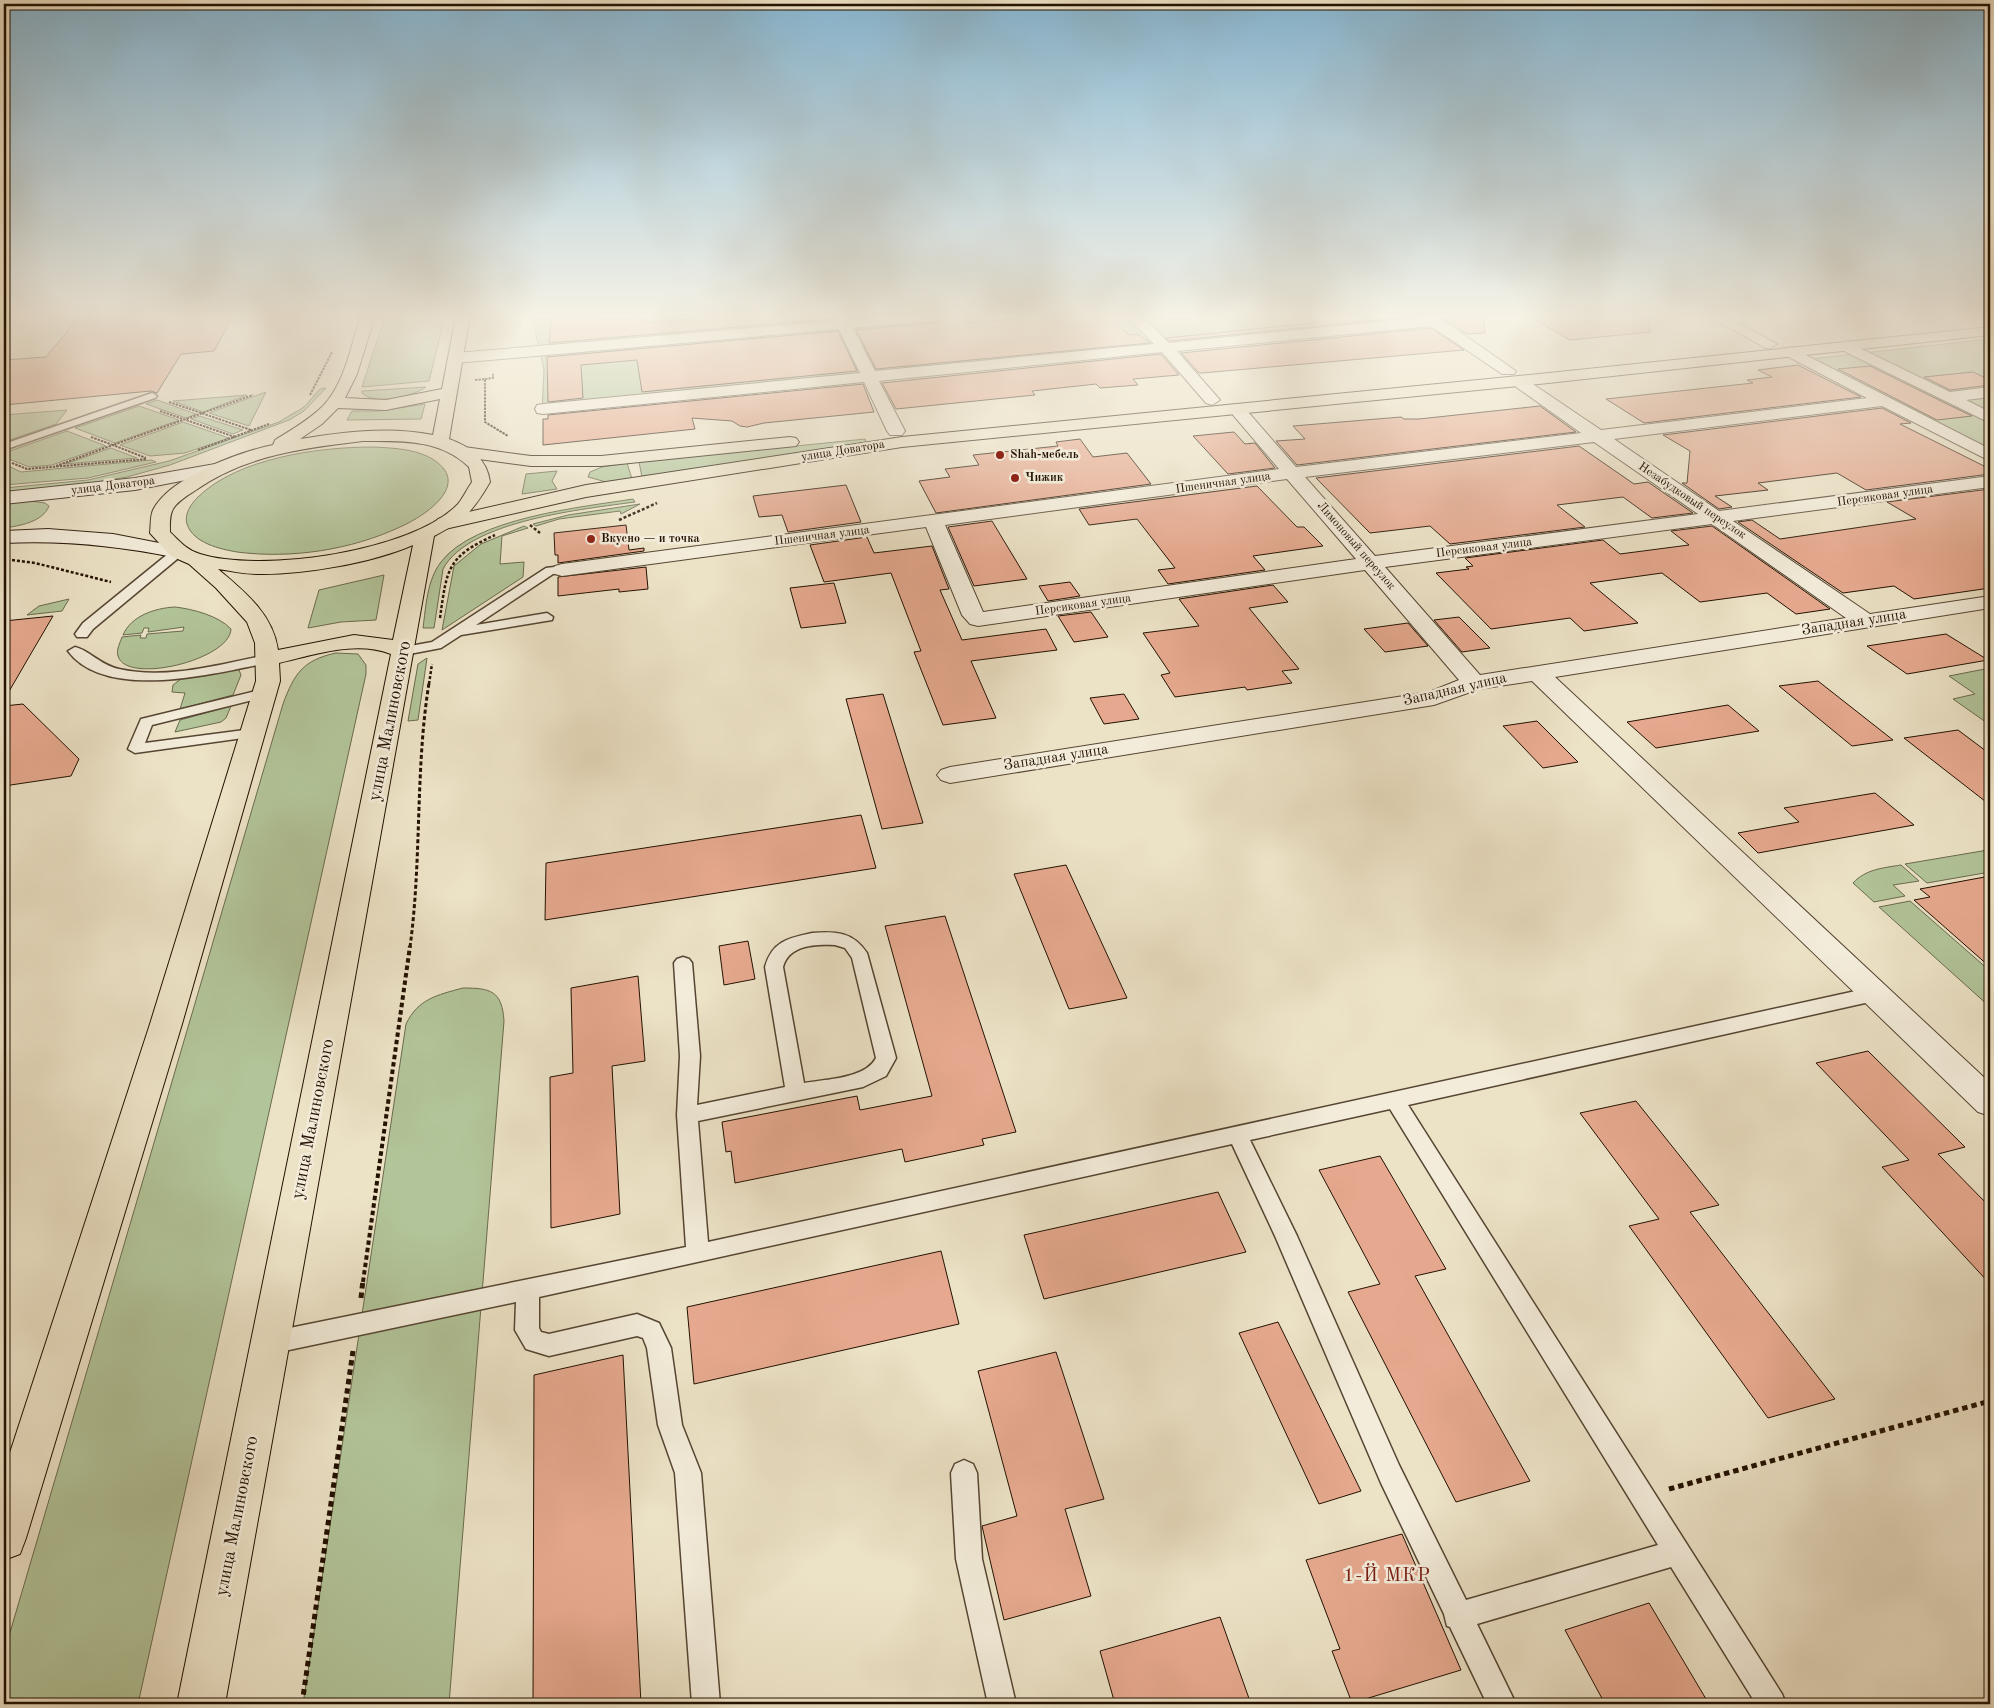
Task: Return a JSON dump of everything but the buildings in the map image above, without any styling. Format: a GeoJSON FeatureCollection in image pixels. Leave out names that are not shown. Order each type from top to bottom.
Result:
{"type":"FeatureCollection","features":[{"type":"Feature","properties":{"kind":"main road"},"geometry":{"type":"LineString","coordinates":[[4,1538],[166,1024],[268,681],[263,631],[252,614],[160,533],[163,510],[174,497],[192,483],[221,468],[272,450],[320,418],[338,397],[386,405],[419,396]]}},
{"type":"Feature","properties":{"kind":"main road"},"geometry":{"type":"LineString","coordinates":[[440,443],[448,396]]}},
{"type":"Feature","properties":{"kind":"main road","name":"улица Доватора"},"geometry":{"type":"LineString","coordinates":[[272,450],[300,444],[363,436],[391,436],[440,443],[464,452],[531,460],[601,461],[1266,396]]}},
{"type":"Feature","properties":{"kind":"main road","name":"улица Доватора"},"geometry":{"type":"LineString","coordinates":[[435,528],[586,492],[894,443],[1236,409],[1348,396]]}},
{"type":"Feature","properties":{"kind":"main road"},"geometry":{"type":"LineString","coordinates":[[187,556],[257,568],[328,562],[389,548],[435,528],[465,508],[482,482],[478,465],[464,452]]}},
{"type":"Feature","properties":{"kind":"main road"},"geometry":{"type":"LineString","coordinates":[[586,492],[574,486],[571,476],[584,466],[601,461]]}},
{"type":"Feature","properties":{"kind":"main road","name":"улица Малиновского"},"geometry":{"type":"LineString","coordinates":[[201,1704],[270,1343],[420,648],[435,528]]}},
{"type":"Feature","properties":{"kind":"main road"},"geometry":{"type":"LineString","coordinates":[[267,659],[337,644],[358,642],[378,642],[420,648]]}},
{"type":"Feature","properties":{"kind":"street"},"geometry":{"type":"LineString","coordinates":[[543,409],[679,396]]}},
{"type":"Feature","properties":{"kind":"street"},"geometry":{"type":"LineString","coordinates":[[879,396],[896,431]]}},
{"type":"Feature","properties":{"kind":"street"},"geometry":{"type":"LineString","coordinates":[[1208,396],[1212,400]]}},
{"type":"Feature","properties":{"kind":"street","name":"Незабудковый переулок"},"geometry":{"type":"LineString","coordinates":[[1541,396],[1865,621]]}},
{"type":"Feature","properties":{"kind":"street"},"geometry":{"type":"LineString","coordinates":[[1874,396],[1990,456]]}},
{"type":"Feature","properties":{"kind":"street"},"geometry":{"type":"LineString","coordinates":[[1950,397],[1960,396]]}},
{"type":"Feature","properties":{"kind":"street"},"geometry":{"type":"LineString","coordinates":[[1950,397],[1990,418]]}},
{"type":"Feature","properties":{"kind":"street","name":"Пшеничная улица"},"geometry":{"type":"LineString","coordinates":[[562,570],[1292,473],[1884,401]]}},
{"type":"Feature","properties":{"kind":"street","name":"Лимоновый переулок"},"geometry":{"type":"LineString","coordinates":[[1236,409],[1371,562],[1474,683]]}},
{"type":"Feature","properties":{"kind":"street","name":"улица Доватора"},"geometry":{"type":"LineString","coordinates":[[4,498],[135,484],[221,468]]}},
{"type":"Feature","properties":{"kind":"street","name":"Персиковая улица"},"geometry":{"type":"LineString","coordinates":[[934,522],[973,615],[978,619],[988,619],[1371,562],[1990,481]]}},
{"type":"Feature","properties":{"kind":"street"},"geometry":{"type":"LineString","coordinates":[[12,536],[41,526],[60,512],[63,505],[60,501],[36,495]]}},
{"type":"Feature","properties":{"kind":"street"},"geometry":{"type":"LineString","coordinates":[[12,536],[93,537],[187,556]]}},
{"type":"Feature","properties":{"kind":"street","name":"Западная улица"},"geometry":{"type":"LineString","coordinates":[[950,775],[1434,698],[1474,683],[1990,602]]}},
{"type":"Feature","properties":{"kind":"street"},"geometry":{"type":"LineString","coordinates":[[1538,674],[1990,1103]]}},
{"type":"Feature","properties":{"kind":"lane"},"geometry":{"type":"LineString","coordinates":[[4,447],[152,396]]}},
{"type":"Feature","properties":{"kind":"lane"},"geometry":{"type":"LineString","coordinates":[[82,634],[88,626],[134,588],[187,556]]}},
{"type":"Feature","properties":{"kind":"lane"},"geometry":{"type":"LineString","coordinates":[[420,648],[457,632],[550,571],[562,570]]}},
{"type":"Feature","properties":{"kind":"lane"},"geometry":{"type":"LineString","coordinates":[[457,632],[546,617]]}},
{"type":"Feature","properties":{"kind":"lane"},"geometry":{"type":"LineString","coordinates":[[75,652],[86,662],[102,670],[121,675],[138,676],[177,674],[267,659]]}},
{"type":"Feature","properties":{"kind":"lane"},"geometry":{"type":"LineString","coordinates":[[252,733],[135,749],[146,722],[264,693]]}},
{"type":"Feature","properties":{"kind":"lane"},"geometry":{"type":"LineString","coordinates":[[687,1114],[863,1079],[879,1071],[886,1058],[861,957],[852,944],[834,938],[812,940],[793,945],[778,955],[774,967],[796,1092]]}},
{"type":"Feature","properties":{"kind":"lane"},"geometry":{"type":"LineString","coordinates":[[683,963],[690,1056],[687,1114],[698,1254]]}},
{"type":"Feature","properties":{"kind":"lane"},"geometry":{"type":"LineString","coordinates":[[270,1343],[698,1254],[1874,994]]}},
{"type":"Feature","properties":{"kind":"lane"},"geometry":{"type":"LineString","coordinates":[[1394,1099],[1644,1496],[1772,1704]]}},
{"type":"Feature","properties":{"kind":"lane"},"geometry":{"type":"LineString","coordinates":[[1236,1134],[1286,1236],[1382,1456],[1457,1616],[1502,1704]]}},
{"type":"Feature","properties":{"kind":"lane"},"geometry":{"type":"LineString","coordinates":[[528,1289],[527,1330],[534,1341],[549,1345],[637,1325],[651,1330],[659,1348],[670,1425],[688,1473],[706,1704]]}},
{"type":"Feature","properties":{"kind":"lane"},"geometry":{"type":"LineString","coordinates":[[964,1473],[969,1559],[1002,1704]]}},
{"type":"Feature","properties":{"kind":"lane"},"geometry":{"type":"LineString","coordinates":[[1457,1616],[1678,1552]]}},
{"type":"Feature","properties":{"kind":"path"},"geometry":{"type":"LineString","coordinates":[[152,396],[252,431]]}},
{"type":"Feature","properties":{"kind":"path"},"geometry":{"type":"LineString","coordinates":[[52,467],[251,396]]}},
{"type":"Feature","properties":{"kind":"path"},"geometry":{"type":"LineString","coordinates":[[307,399],[309,396]]}},
{"type":"Feature","properties":{"kind":"path"},"geometry":{"type":"LineString","coordinates":[[331,396],[338,397]]}},
{"type":"Feature","properties":{"kind":"path"},"geometry":{"type":"LineString","coordinates":[[485,396],[485,422],[501,434],[514,438]]}},
{"type":"Feature","properties":{"kind":"path"},"geometry":{"type":"LineString","coordinates":[[134,402],[235,437]]}},
{"type":"Feature","properties":{"kind":"path"},"geometry":{"type":"LineString","coordinates":[[190,452],[270,424]]}},
{"type":"Feature","properties":{"kind":"path"},"geometry":{"type":"LineString","coordinates":[[63,427],[147,459]]}},
{"type":"Feature","properties":{"kind":"path"},"geometry":{"type":"LineString","coordinates":[[11,463],[26,469],[154,458]]}},
{"type":"Feature","properties":{"kind":"path"},"geometry":{"type":"LineString","coordinates":[[619,520],[658,502]]}},
{"type":"Feature","properties":{"kind":"path"},"geometry":{"type":"LineString","coordinates":[[535,521],[527,523],[540,533]]}},
{"type":"Feature","properties":{"kind":"path"},"geometry":{"type":"LineString","coordinates":[[302,1704],[416,904],[423,720],[420,648],[450,566],[472,547],[501,532]]}},
{"type":"Feature","properties":{"kind":"path"},"geometry":{"type":"LineString","coordinates":[[9,560],[36,563],[134,588]]}},
{"type":"Feature","properties":{"kind":"path"},"geometry":{"type":"LineString","coordinates":[[1644,1496],[1990,1401]]}},
{"type":"Feature","properties":{"kind":"green space"},"geometry":{"type":"Polygon","coordinates":[[[238,396],[245,396],[203,412],[173,401],[238,396]]]}},
{"type":"Feature","properties":{"kind":"green space"},"geometry":{"type":"Polygon","coordinates":[[[256,396],[264,396],[249,426],[209,413],[256,396]]]}},
{"type":"Feature","properties":{"kind":"green space"},"geometry":{"type":"Polygon","coordinates":[[[314,396],[319,396],[304,411],[289,420],[170,465],[127,477],[61,488],[4,494],[4,488],[88,480],[169,461],[279,422],[304,407],[314,396]]]}},
{"type":"Feature","properties":{"kind":"green space"},"geometry":{"type":"Polygon","coordinates":[[[366,396],[405,396],[384,399],[366,396]]]}},
{"type":"Feature","properties":{"kind":"green space"},"geometry":{"type":"Polygon","coordinates":[[[543,396],[696,396],[542,411],[543,396]]]}},
{"type":"Feature","properties":{"kind":"green space"},"geometry":{"type":"Polygon","coordinates":[[[1870,396],[1990,396],[1990,459],[1870,396]]]}},
{"type":"Feature","properties":{"kind":"green space"},"geometry":{"type":"Polygon","coordinates":[[[157,400],[196,414],[186,418],[146,404],[157,400]]]}},
{"type":"Feature","properties":{"kind":"green space"},"geometry":{"type":"Polygon","coordinates":[[[425,404],[421,419],[347,420],[352,411],[380,411],[425,404]]]}},
{"type":"Feature","properties":{"kind":"green space"},"geometry":{"type":"Polygon","coordinates":[[[139,406],[179,420],[115,443],[75,428],[139,406]]]}},
{"type":"Feature","properties":{"kind":"green space"},"geometry":{"type":"Polygon","coordinates":[[[67,410],[56,424],[4,442],[4,415],[67,410]]]}},
{"type":"Feature","properties":{"kind":"green space"},"geometry":{"type":"Polygon","coordinates":[[[200,416],[243,430],[233,434],[191,419],[200,416]]]}},
{"type":"Feature","properties":{"kind":"green space"},"geometry":{"type":"Polygon","coordinates":[[[183,422],[229,438],[185,453],[150,456],[120,445],[183,422]]]}},
{"type":"Feature","properties":{"kind":"green space"},"geometry":{"type":"Polygon","coordinates":[[[67,431],[106,446],[52,465],[29,467],[4,457],[4,453],[67,431]]]}},
{"type":"Feature","properties":{"kind":"green space"},"geometry":{"type":"Polygon","coordinates":[[[865,439],[866,442],[642,477],[639,462],[865,439]]]}},
{"type":"Feature","properties":{"kind":"green space"},"geometry":{"type":"Polygon","coordinates":[[[373,447],[407,450],[431,458],[446,473],[448,482],[445,492],[429,509],[409,523],[361,542],[320,551],[257,554],[230,551],[208,544],[190,531],[186,520],[187,513],[195,500],[215,484],[234,473],[280,457],[328,449],[373,447]]]}},
{"type":"Feature","properties":{"kind":"green space"},"geometry":{"type":"Polygon","coordinates":[[[111,448],[137,458],[65,464],[111,448]]]}},
{"type":"Feature","properties":{"kind":"green space"},"geometry":{"type":"Polygon","coordinates":[[[151,460],[156,462],[88,478],[4,485],[4,464],[21,472],[151,460]]]}},
{"type":"Feature","properties":{"kind":"green space"},"geometry":{"type":"Polygon","coordinates":[[[627,463],[632,479],[606,482],[588,477],[590,472],[602,467],[627,463]]]}},
{"type":"Feature","properties":{"kind":"green space"},"geometry":{"type":"Polygon","coordinates":[[[557,471],[552,481],[557,489],[522,494],[526,474],[557,471]]]}},
{"type":"Feature","properties":{"kind":"green space"},"geometry":{"type":"Polygon","coordinates":[[[633,499],[635,502],[559,513],[530,520],[502,528],[477,539],[457,552],[443,569],[434,628],[423,628],[428,594],[436,569],[457,547],[478,535],[530,517],[633,499]]]}},
{"type":"Feature","properties":{"kind":"green space"},"geometry":{"type":"Polygon","coordinates":[[[31,501],[45,503],[49,506],[42,516],[30,522],[4,528],[4,503],[31,501]]]}},
{"type":"Feature","properties":{"kind":"green space"},"geometry":{"type":"Polygon","coordinates":[[[640,504],[621,514],[620,511],[559,519],[536,526],[533,524],[568,515],[640,504]]]}},
{"type":"Feature","properties":{"kind":"green space"},"geometry":{"type":"Polygon","coordinates":[[[524,526],[528,528],[502,536],[500,564],[524,562],[523,577],[442,630],[454,566],[481,544],[524,526]]]}},
{"type":"Feature","properties":{"kind":"green space"},"geometry":{"type":"Polygon","coordinates":[[[384,575],[376,620],[341,622],[308,628],[319,590],[384,575]]]}},
{"type":"Feature","properties":{"kind":"green space"},"geometry":{"type":"Polygon","coordinates":[[[69,599],[62,611],[27,615],[39,606],[69,599]]]}},
{"type":"Feature","properties":{"kind":"green space"},"geometry":{"type":"Polygon","coordinates":[[[175,607],[197,611],[220,620],[231,629],[226,640],[214,650],[197,659],[177,665],[139,668],[125,664],[118,656],[118,646],[122,637],[141,635],[140,638],[146,638],[147,634],[183,631],[184,627],[148,632],[149,628],[144,628],[142,633],[123,635],[127,628],[144,614],[175,607]]]}},
{"type":"Feature","properties":{"kind":"green space"},"geometry":{"type":"Polygon","coordinates":[[[336,653],[358,654],[366,665],[366,674],[138,1704],[4,1704],[4,1653],[283,704],[291,684],[301,670],[315,660],[336,653]]]}},
{"type":"Feature","properties":{"kind":"green space"},"geometry":{"type":"Polygon","coordinates":[[[427,658],[418,720],[408,721],[418,664],[427,658]]]}},
{"type":"Feature","properties":{"kind":"green space"},"geometry":{"type":"Polygon","coordinates":[[[234,668],[239,670],[241,675],[233,695],[180,709],[185,693],[172,692],[173,685],[181,679],[234,668]]]}},
{"type":"Feature","properties":{"kind":"green space"},"geometry":{"type":"Polygon","coordinates":[[[1990,668],[1990,725],[1953,699],[1975,694],[1949,676],[1990,668]]]}},
{"type":"Feature","properties":{"kind":"green space"},"geometry":{"type":"Polygon","coordinates":[[[231,706],[226,718],[221,722],[175,732],[180,720],[231,706]]]}},
{"type":"Feature","properties":{"kind":"green space"},"geometry":{"type":"Polygon","coordinates":[[[1988,850],[1990,852],[1990,872],[1927,883],[1905,864],[1988,850]]]}},
{"type":"Feature","properties":{"kind":"green space"},"geometry":{"type":"Polygon","coordinates":[[[1901,865],[1919,881],[1893,885],[1905,896],[1874,902],[1853,883],[1869,872],[1901,865]]]}},
{"type":"Feature","properties":{"kind":"green space"},"geometry":{"type":"Polygon","coordinates":[[[1910,901],[1990,971],[1990,1007],[1879,907],[1910,901]]]}},
{"type":"Feature","properties":{"kind":"green space"},"geometry":{"type":"Polygon","coordinates":[[[463,988],[481,989],[498,997],[504,1021],[449,1704],[303,1704],[406,1024],[422,1003],[463,988]]]}},
{"type":"Feature","properties":{"kind":"place","name":"Shah-мебель"},"geometry":{"type":"Point","coordinates":[1000,455]}},
{"type":"Feature","properties":{"kind":"place","name":"Чижик"},"geometry":{"type":"Point","coordinates":[1015,478]}},
{"type":"Feature","properties":{"kind":"place","name":"Вкусно — и точка"},"geometry":{"type":"Point","coordinates":[591,539]}},
{"type":"Feature","properties":{"kind":"district","name":"1-Й МКР"},"geometry":{"type":"Point","coordinates":[1387,1576]}}]}
